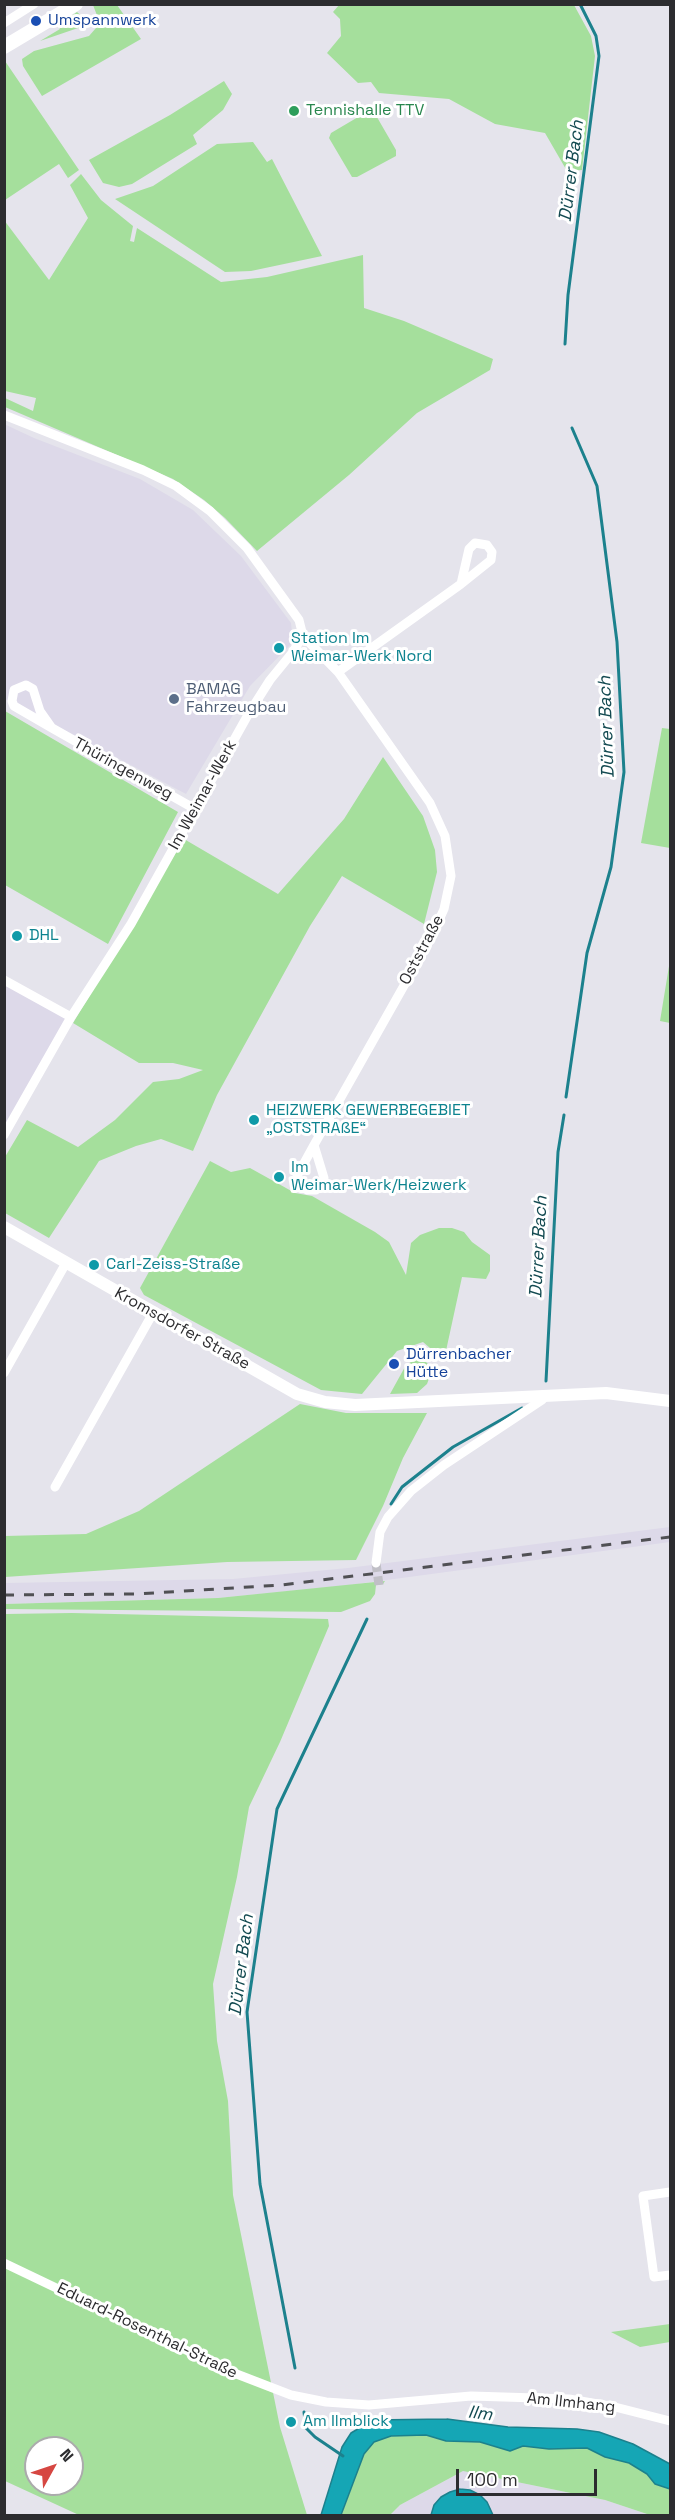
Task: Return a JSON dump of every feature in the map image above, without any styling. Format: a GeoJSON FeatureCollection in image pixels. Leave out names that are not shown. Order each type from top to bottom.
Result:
{"type":"FeatureCollection","features":[{"type":"Feature","properties":{"kind":"main road"},"geometry":{"type":"LineString","coordinates":[[4,47],[76,4]]}},
{"type":"Feature","properties":{"kind":"street"},"geometry":{"type":"LineString","coordinates":[[4,23],[34,4]]}},
{"type":"Feature","properties":{"kind":"street"},"geometry":{"type":"LineString","coordinates":[[4,415],[143,470],[176,486],[224,523],[247,548],[299,620],[303,636]]}},
{"type":"Feature","properties":{"kind":"street"},"geometry":{"type":"LineString","coordinates":[[338,672],[460,584],[488,563],[492,552],[487,545],[479,542],[468,549],[460,584]]}},
{"type":"Feature","properties":{"kind":"street","name":"Oststraße"},"geometry":{"type":"LineString","coordinates":[[303,636],[338,672],[430,803],[445,836],[451,876],[444,909],[432,936],[314,1145]]}},
{"type":"Feature","properties":{"kind":"street","name":"Im Weimar-Werk"},"geometry":{"type":"LineString","coordinates":[[4,1135],[71,1017],[131,924],[254,705],[303,636]]}},
{"type":"Feature","properties":{"kind":"street","name":"Thüringenweg"},"geometry":{"type":"LineString","coordinates":[[52,728],[40,711],[33,689],[26,685],[14,690],[12,701],[14,706],[52,728],[195,809]]}},
{"type":"Feature","properties":{"kind":"street"},"geometry":{"type":"LineString","coordinates":[[4,980],[71,1017]]}},
{"type":"Feature","properties":{"kind":"street","name":"Kromsdorfer Straße"},"geometry":{"type":"LineString","coordinates":[[4,1227],[297,1394],[325,1402],[356,1405],[545,1396]]}},
{"type":"Feature","properties":{"kind":"street"},"geometry":{"type":"LineString","coordinates":[[4,1373],[66,1263]]}},
{"type":"Feature","properties":{"kind":"street"},"geometry":{"type":"LineString","coordinates":[[55,1487],[153,1313]]}},
{"type":"Feature","properties":{"kind":"street"},"geometry":{"type":"LineString","coordinates":[[376,1563],[380,1532],[388,1517],[411,1491],[444,1465],[545,1396],[606,1393],[670,1401]]}},
{"type":"Feature","properties":{"kind":"street"},"geometry":{"type":"LineString","coordinates":[[670,2192],[643,2196],[654,2277],[670,2275]]}},
{"type":"Feature","properties":{"kind":"street","name":"Eduard-Rosenthal-Straße"},"geometry":{"type":"LineString","coordinates":[[4,2263],[255,2383],[291,2395]]}},
{"type":"Feature","properties":{"kind":"street","name":"Am Ilmhang"},"geometry":{"type":"LineString","coordinates":[[291,2395],[343,2404],[369,2405],[471,2396],[560,2399],[615,2407],[670,2421]]}},
{"type":"Feature","properties":{"kind":"shaded area"},"geometry":{"type":"Polygon","coordinates":[[[4,424],[140,479],[193,510],[241,556],[291,623],[293,642],[250,686],[186,794],[5,699],[4,424]]]}},
{"type":"Feature","properties":{"kind":"shaded area"},"geometry":{"type":"Polygon","coordinates":[[[5,980],[71,1017],[5,1135],[5,980]]]}},
{"type":"Feature","properties":{"kind":"shaded area"},"geometry":{"type":"Polygon","coordinates":[[[670,1527],[670,1542],[342,1586],[218,1598],[5,1604],[5,1583],[233,1579],[348,1568],[670,1527]]]}},
{"type":"Feature","properties":{"kind":"shaded area"},"geometry":{"type":"Polygon","coordinates":[[[463,2471],[605,2500],[650,2515],[390,2516],[400,2505],[463,2471]]]}},
{"type":"Feature","properties":{"kind":"green space"},"geometry":{"type":"Polygon","coordinates":[[[93,5],[117,5],[141,39],[42,96],[23,66],[22,59],[34,51],[89,36],[96,28],[98,18],[93,5]]]}},
{"type":"Feature","properties":{"kind":"green space"},"geometry":{"type":"Polygon","coordinates":[[[339,5],[574,5],[591,36],[595,56],[582,170],[567,171],[545,133],[495,124],[449,99],[379,93],[371,82],[358,83],[327,53],[341,36],[340,19],[333,12],[339,5]]]}},
{"type":"Feature","properties":{"kind":"green space"},"geometry":{"type":"Polygon","coordinates":[[[77,12],[85,19],[81,27],[40,41],[60,29],[58,25],[77,12]]]}},
{"type":"Feature","properties":{"kind":"green space"},"geometry":{"type":"Polygon","coordinates":[[[5,61],[79,170],[68,178],[59,164],[5,200],[5,61]]]}},
{"type":"Feature","properties":{"kind":"green space"},"geometry":{"type":"Polygon","coordinates":[[[224,81],[232,94],[223,110],[193,135],[197,144],[132,184],[119,187],[103,183],[89,160],[170,115],[224,81]]]}},
{"type":"Feature","properties":{"kind":"green space"},"geometry":{"type":"Polygon","coordinates":[[[370,110],[374,112],[396,150],[396,156],[357,177],[352,177],[329,138],[331,133],[370,110]]]}},
{"type":"Feature","properties":{"kind":"green space"},"geometry":{"type":"Polygon","coordinates":[[[253,142],[267,162],[272,159],[322,256],[251,271],[225,272],[115,199],[153,186],[217,144],[253,142]]]}},
{"type":"Feature","properties":{"kind":"green space"},"geometry":{"type":"Polygon","coordinates":[[[81,174],[101,200],[133,226],[130,241],[134,242],[137,228],[221,282],[267,277],[363,255],[364,308],[404,321],[493,359],[490,370],[417,413],[349,475],[257,551],[204,500],[173,479],[5,407],[5,398],[33,411],[36,398],[5,391],[4,220],[49,280],[88,218],[70,185],[81,174]]]}},
{"type":"Feature","properties":{"kind":"green space"},"geometry":{"type":"Polygon","coordinates":[[[5,711],[178,812],[108,944],[5,885],[5,711]]]}},
{"type":"Feature","properties":{"kind":"green space"},"geometry":{"type":"Polygon","coordinates":[[[662,728],[670,729],[670,848],[641,843],[662,728]]]}},
{"type":"Feature","properties":{"kind":"green space"},"geometry":{"type":"Polygon","coordinates":[[[383,757],[423,816],[435,850],[437,872],[424,924],[342,876],[310,926],[217,1095],[193,1151],[161,1139],[99,1161],[49,1238],[5,1213],[5,1157],[27,1120],[78,1147],[115,1120],[153,1082],[179,1079],[203,1070],[173,1063],[139,1063],[73,1023],[184,839],[278,894],[344,819],[383,757]]]}},
{"type":"Feature","properties":{"kind":"green space"},"geometry":{"type":"Polygon","coordinates":[[[670,960],[670,1023],[660,1021],[670,960]]]}},
{"type":"Feature","properties":{"kind":"green space"},"geometry":{"type":"Polygon","coordinates":[[[210,1161],[231,1172],[250,1168],[295,1193],[312,1196],[375,1232],[389,1242],[406,1275],[411,1243],[420,1235],[439,1228],[452,1228],[464,1232],[472,1242],[490,1255],[490,1271],[486,1279],[462,1277],[444,1360],[423,1342],[397,1351],[362,1394],[321,1390],[144,1295],[140,1288],[210,1161]]]}},
{"type":"Feature","properties":{"kind":"green space"},"geometry":{"type":"Polygon","coordinates":[[[416,1359],[423,1359],[430,1366],[431,1373],[427,1384],[417,1393],[390,1394],[406,1365],[416,1359]]]}},
{"type":"Feature","properties":{"kind":"green space"},"geometry":{"type":"Polygon","coordinates":[[[300,1404],[346,1413],[427,1413],[403,1458],[383,1506],[356,1560],[227,1562],[5,1577],[5,1536],[86,1534],[139,1511],[300,1404]]]}},
{"type":"Feature","properties":{"kind":"green space"},"geometry":{"type":"Polygon","coordinates":[[[385,1581],[383,1584],[376,1585],[375,1594],[370,1601],[341,1612],[5,1609],[5,1604],[218,1598],[385,1581]]]}},
{"type":"Feature","properties":{"kind":"green space"},"geometry":{"type":"Polygon","coordinates":[[[72,1613],[328,1619],[329,1626],[280,1742],[249,1807],[237,1877],[213,1984],[217,2041],[228,2101],[233,2195],[280,2427],[307,2515],[79,2515],[38,2496],[84,2496],[84,2436],[24,2436],[24,2490],[5,2481],[5,1614],[72,1613]]]}},
{"type":"Feature","properties":{"kind":"green space"},"geometry":{"type":"Polygon","coordinates":[[[670,2324],[670,2342],[640,2347],[611,2332],[670,2324]]]}},
{"type":"Feature","properties":{"kind":"green space"},"geometry":{"type":"Polygon","coordinates":[[[426,2435],[446,2441],[480,2442],[510,2451],[523,2446],[549,2449],[587,2448],[605,2457],[629,2463],[647,2474],[655,2484],[670,2489],[670,2515],[650,2515],[605,2500],[463,2471],[400,2505],[390,2515],[341,2516],[364,2454],[374,2442],[391,2436],[426,2435]]]}},
{"type":"Feature","properties":{"kind":"water"},"geometry":{"type":"Polygon","coordinates":[[[447,2419],[508,2427],[599,2432],[633,2444],[670,2464],[670,2489],[655,2484],[647,2474],[629,2463],[605,2457],[587,2448],[549,2449],[523,2446],[510,2451],[480,2442],[446,2441],[426,2435],[391,2436],[374,2442],[364,2454],[341,2515],[321,2515],[342,2447],[351,2433],[373,2420],[447,2419]]]}},
{"type":"Feature","properties":{"kind":"water"},"geometry":{"type":"Polygon","coordinates":[[[460,2489],[470,2490],[480,2495],[487,2502],[493,2515],[431,2515],[434,2505],[441,2497],[460,2489]]]}},
{"type":"Feature","properties":{"kind":"waterway","name":"Dürrer Bach"},"geometry":{"type":"LineString","coordinates":[[565,344],[568,295],[599,56],[596,36],[580,4]]}},
{"type":"Feature","properties":{"kind":"waterway","name":"Dürrer Bach"},"geometry":{"type":"LineString","coordinates":[[566,1097],[587,953],[611,867],[624,772],[617,642],[597,486],[572,428]]}},
{"type":"Feature","properties":{"kind":"waterway","name":"Dürrer Bach"},"geometry":{"type":"LineString","coordinates":[[546,1381],[558,1152],[564,1115]]}},
{"type":"Feature","properties":{"kind":"waterway","name":"Dürrer Bach"},"geometry":{"type":"LineString","coordinates":[[391,1504],[402,1487],[453,1447],[522,1408]]}},
{"type":"Feature","properties":{"kind":"waterway","name":"Dürrer Bach"},"geometry":{"type":"LineString","coordinates":[[295,2368],[260,2184],[247,2012],[277,1809],[367,1619]]}},
{"type":"Feature","properties":{"kind":"waterway","name":"Dürrer Bach"},"geometry":{"type":"LineString","coordinates":[[304,2412],[306,2428],[343,2456]]}},
{"type":"Feature","properties":{"kind":"tunnel"},"geometry":{"type":"LineString","coordinates":[[376,1563],[379,1585]]}},
{"type":"Feature","properties":{"kind":"railway"},"geometry":{"type":"LineString","coordinates":[[4,1595],[137,1594],[281,1585],[670,1537]]}},
{"type":"Feature","properties":{"kind":"place","name":"Umspannwerk"},"geometry":{"type":"Point","coordinates":[36,21]}},
{"type":"Feature","properties":{"kind":"place","name":"Tennishalle TTV"},"geometry":{"type":"Point","coordinates":[294,111]}},
{"type":"Feature","properties":{"kind":"place","name":"Station Im Weimar-Werk Nord"},"geometry":{"type":"Point","coordinates":[279,648]}},
{"type":"Feature","properties":{"kind":"place","name":"BAMAG Fahrzeugbau"},"geometry":{"type":"Point","coordinates":[174,699]}},
{"type":"Feature","properties":{"kind":"place","name":"DHL"},"geometry":{"type":"Point","coordinates":[17,936]}},
{"type":"Feature","properties":{"kind":"place","name":"HEIZWERK GEWERBEGEBIET „OSTSTRAßE“"},"geometry":{"type":"Point","coordinates":[254,1120]}},
{"type":"Feature","properties":{"kind":"place","name":"Im Weimar-Werk/Heizwerk"},"geometry":{"type":"Point","coordinates":[279,1177]}},
{"type":"Feature","properties":{"kind":"place","name":"Carl-Zeiss-Straße"},"geometry":{"type":"Point","coordinates":[94,1265]}},
{"type":"Feature","properties":{"kind":"place","name":"Dürrenbacher Hütte"},"geometry":{"type":"Point","coordinates":[394,1364]}},
{"type":"Feature","properties":{"kind":"place","name":"Am Ilmblick"},"geometry":{"type":"Point","coordinates":[291,2422]}},
{"type":"Feature","properties":{"kind":"water label","name":"Ilm"},"geometry":{"type":"Point","coordinates":[480,2414]}}]}
